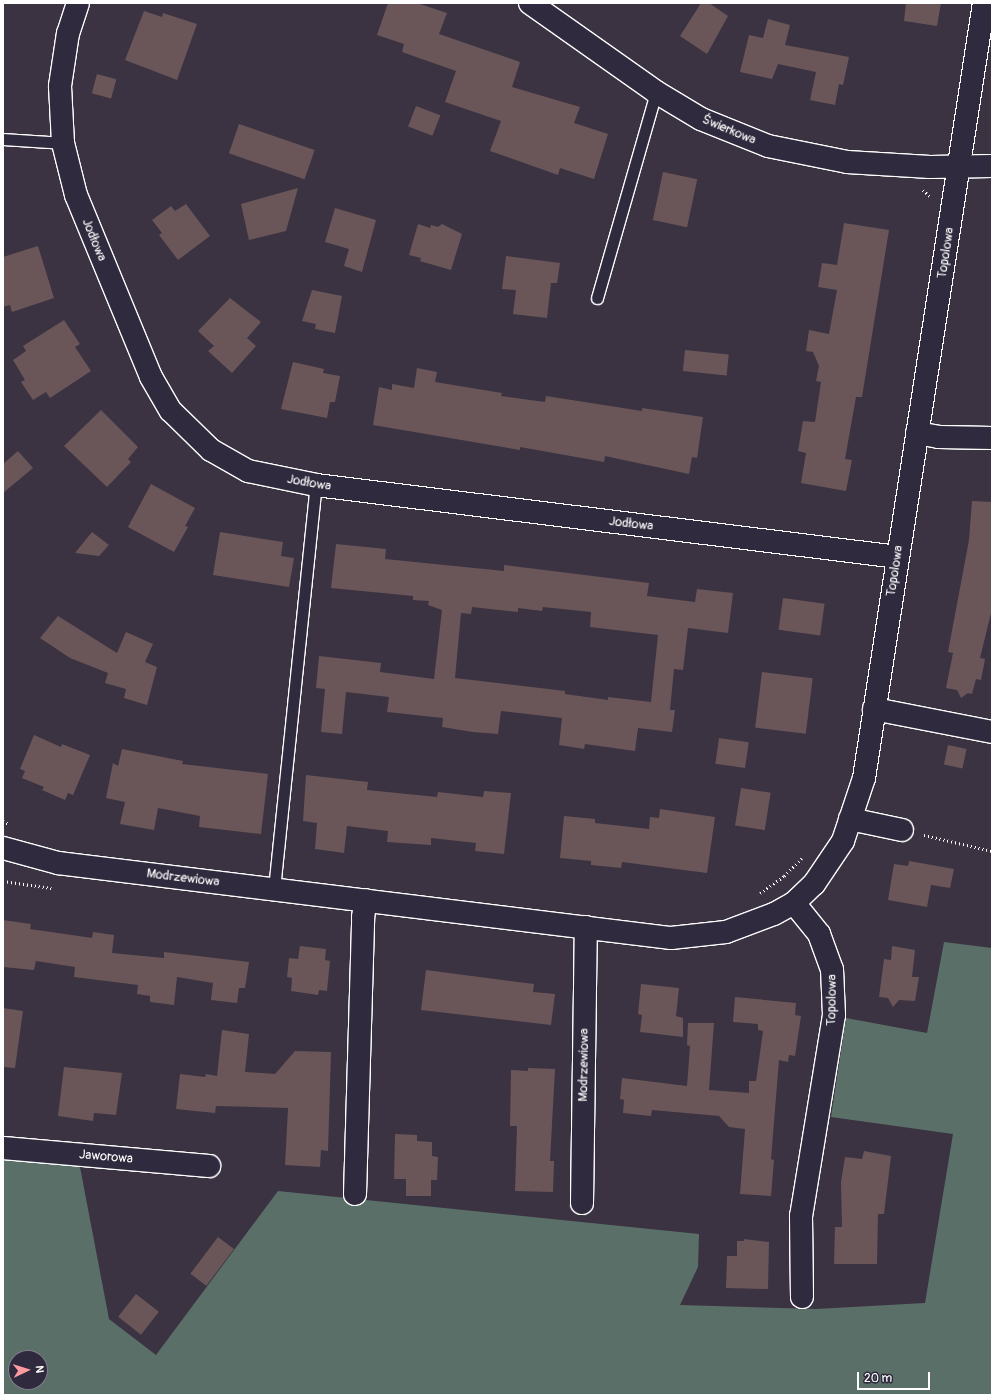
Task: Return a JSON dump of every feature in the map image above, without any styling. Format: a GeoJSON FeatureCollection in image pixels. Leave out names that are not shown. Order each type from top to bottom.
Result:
{"type":"FeatureCollection","features":[{"type":"Feature","properties":{"kind":"street","name":"Jodłowa"},"geometry":{"type":"LineString","coordinates":[[78,3],[68,32],[60,86],[63,143],[76,195],[151,377],[171,411],[211,450],[248,471],[316,485],[898,557]]}},
{"type":"Feature","properties":{"kind":"street","name":"Świerkowa"},"geometry":{"type":"LineString","coordinates":[[530,3],[656,92],[701,119],[768,146],[847,162],[960,167]]}},
{"type":"Feature","properties":{"kind":"street","name":"Topolowa"},"geometry":{"type":"LineString","coordinates":[[802,1298],[801,1216],[834,1015],[832,969],[819,934],[794,903],[814,884],[843,841],[864,778],[960,167],[984,3]]}},
{"type":"Feature","properties":{"kind":"street"},"geometry":{"type":"LineString","coordinates":[[960,167],[992,166]]}},
{"type":"Feature","properties":{"kind":"street"},"geometry":{"type":"LineString","coordinates":[[917,433],[939,437],[992,438]]}},
{"type":"Feature","properties":{"kind":"street"},"geometry":{"type":"LineString","coordinates":[[874,709],[992,732]]}},
{"type":"Feature","properties":{"kind":"street"},"geometry":{"type":"LineString","coordinates":[[850,819],[902,830]]}},
{"type":"Feature","properties":{"kind":"street","name":"Modrzewiowa"},"geometry":{"type":"LineString","coordinates":[[3,848],[58,863],[671,938],[726,932],[774,914],[794,903]]}},
{"type":"Feature","properties":{"kind":"street"},"geometry":{"type":"LineString","coordinates":[[355,1194],[363,917],[366,900]]}},
{"type":"Feature","properties":{"kind":"street","name":"Modrzewiowa"},"geometry":{"type":"LineString","coordinates":[[582,1203],[586,927]]}},
{"type":"Feature","properties":{"kind":"street","name":"Jaworowa"},"geometry":{"type":"LineString","coordinates":[[3,1148],[209,1166]]}},
{"type":"Feature","properties":{"kind":"lane"},"geometry":{"type":"LineString","coordinates":[[597,298],[656,92]]}},
{"type":"Feature","properties":{"kind":"lane"},"geometry":{"type":"LineString","coordinates":[[3,139],[63,143]]}},
{"type":"Feature","properties":{"kind":"lane"},"geometry":{"type":"LineString","coordinates":[[274,890],[316,485]]}},
{"type":"Feature","properties":{"kind":"path"},"geometry":{"type":"LineString","coordinates":[[902,830],[992,851]]}},
{"type":"Feature","properties":{"kind":"path"},"geometry":{"type":"LineString","coordinates":[[756,895],[784,876],[805,854]]}},
{"type":"Feature","properties":{"kind":"green space"},"geometry":{"type":"Polygon","coordinates":[[[944,942],[992,948],[992,1395],[3,1395],[3,1160],[80,1167],[109,1319],[156,1355],[278,1191],[699,1234],[698,1267],[680,1305],[816,1309],[925,1303],[953,1134],[831,1117],[846,1018],[927,1033],[944,942]]]}},
{"type":"Feature","properties":{"kind":"building"},"geometry":{"type":"Polygon","coordinates":[[[388,3],[417,3],[447,13],[439,34],[520,62],[512,87],[580,107],[574,123],[608,134],[594,179],[560,168],[558,175],[490,151],[501,121],[445,102],[456,71],[402,52],[404,44],[377,35],[388,3]]]}},
{"type":"Feature","properties":{"kind":"building"},"geometry":{"type":"Polygon","coordinates":[[[701,3],[709,3],[728,16],[707,54],[680,36],[701,3]]]}},
{"type":"Feature","properties":{"kind":"building"},"geometry":{"type":"Polygon","coordinates":[[[906,3],[941,3],[937,26],[904,21],[906,3]]]}},
{"type":"Feature","properties":{"kind":"building"},"geometry":{"type":"Polygon","coordinates":[[[144,11],[162,17],[163,13],[197,24],[177,80],[125,60],[144,11]]]}},
{"type":"Feature","properties":{"kind":"building"},"geometry":{"type":"Polygon","coordinates":[[[768,19],[790,25],[785,45],[849,57],[843,85],[839,84],[835,105],[810,100],[816,72],[778,64],[772,79],[740,72],[749,35],[763,38],[768,19]]]}},
{"type":"Feature","properties":{"kind":"building"},"geometry":{"type":"Polygon","coordinates":[[[97,74],[116,79],[111,98],[92,93],[97,74]]]}},
{"type":"Feature","properties":{"kind":"building"},"geometry":{"type":"Polygon","coordinates":[[[416,106],[440,115],[432,136],[408,127],[416,106]]]}},
{"type":"Feature","properties":{"kind":"building"},"geometry":{"type":"Polygon","coordinates":[[[239,124],[315,150],[305,179],[229,153],[239,124]]]}},
{"type":"Feature","properties":{"kind":"building"},"geometry":{"type":"Polygon","coordinates":[[[663,172],[697,179],[687,227],[653,220],[663,172]]]}},
{"type":"Feature","properties":{"kind":"building"},"geometry":{"type":"Polygon","coordinates":[[[298,188],[286,231],[249,240],[241,204],[298,188]]]}},
{"type":"Feature","properties":{"kind":"building"},"geometry":{"type":"Polygon","coordinates":[[[186,204],[210,236],[178,260],[159,235],[162,233],[152,220],[171,206],[175,211],[186,204]]]}},
{"type":"Feature","properties":{"kind":"building"},"geometry":{"type":"Polygon","coordinates":[[[335,208],[376,220],[362,272],[344,266],[349,249],[325,242],[335,208]]]}},
{"type":"Feature","properties":{"kind":"building"},"geometry":{"type":"Polygon","coordinates":[[[844,223],[889,230],[862,397],[856,397],[845,459],[852,460],[846,491],[801,483],[806,453],[798,451],[803,421],[815,422],[821,382],[816,381],[819,366],[813,352],[806,351],[809,330],[829,334],[837,290],[818,287],[822,263],[837,265],[844,223]]]}},
{"type":"Feature","properties":{"kind":"building"},"geometry":{"type":"Polygon","coordinates":[[[418,224],[430,228],[431,225],[438,227],[442,224],[462,234],[451,270],[420,261],[421,258],[409,255],[418,224]]]}},
{"type":"Feature","properties":{"kind":"building"},"geometry":{"type":"Polygon","coordinates":[[[38,246],[54,298],[12,312],[10,305],[3,307],[3,257],[38,246]]]}},
{"type":"Feature","properties":{"kind":"building"},"geometry":{"type":"Polygon","coordinates":[[[506,256],[560,263],[557,283],[551,283],[547,318],[513,314],[516,290],[502,289],[506,256]]]}},
{"type":"Feature","properties":{"kind":"building"},"geometry":{"type":"Polygon","coordinates":[[[312,290],[342,296],[335,333],[315,329],[316,324],[302,321],[312,290]]]}},
{"type":"Feature","properties":{"kind":"building"},"geometry":{"type":"Polygon","coordinates":[[[230,298],[261,322],[247,338],[256,346],[232,373],[208,351],[214,346],[198,331],[230,298]]]}},
{"type":"Feature","properties":{"kind":"building"},"geometry":{"type":"Polygon","coordinates":[[[64,320],[80,344],[75,347],[91,371],[50,398],[46,392],[33,400],[21,382],[25,380],[13,360],[26,351],[23,346],[64,320]]]}},
{"type":"Feature","properties":{"kind":"building"},"geometry":{"type":"Polygon","coordinates":[[[685,350],[729,355],[727,375],[683,371],[685,350]]]}},
{"type":"Feature","properties":{"kind":"building"},"geometry":{"type":"Polygon","coordinates":[[[293,362],[324,369],[323,373],[340,376],[335,402],[330,402],[327,418],[281,409],[293,362]]]}},
{"type":"Feature","properties":{"kind":"building"},"geometry":{"type":"Polygon","coordinates":[[[417,368],[437,372],[435,382],[502,393],[501,396],[545,402],[546,396],[642,411],[642,408],[703,417],[697,458],[692,457],[689,474],[605,456],[604,462],[520,447],[520,450],[373,425],[379,387],[392,390],[392,384],[414,388],[417,368]]]}},
{"type":"Feature","properties":{"kind":"building"},"geometry":{"type":"Polygon","coordinates":[[[101,410],[138,447],[128,459],[131,462],[107,487],[64,446],[101,410]]]}},
{"type":"Feature","properties":{"kind":"building"},"geometry":{"type":"Polygon","coordinates":[[[18,451],[33,468],[3,493],[3,464],[18,451]]]}},
{"type":"Feature","properties":{"kind":"building"},"geometry":{"type":"Polygon","coordinates":[[[151,484],[195,508],[185,526],[188,527],[174,552],[128,527],[151,484]]]}},
{"type":"Feature","properties":{"kind":"building"},"geometry":{"type":"Polygon","coordinates":[[[972,501],[992,502],[992,609],[980,658],[985,659],[981,680],[976,679],[972,694],[968,693],[961,698],[957,690],[946,688],[953,653],[948,652],[969,540],[972,501]]]}},
{"type":"Feature","properties":{"kind":"building"},"geometry":{"type":"Polygon","coordinates":[[[92,532],[109,545],[99,556],[75,553],[92,532]]]}},
{"type":"Feature","properties":{"kind":"building"},"geometry":{"type":"Polygon","coordinates":[[[220,532],[283,542],[281,556],[294,558],[289,587],[213,575],[220,532]]]}},
{"type":"Feature","properties":{"kind":"building"},"geometry":{"type":"Polygon","coordinates":[[[336,544],[386,549],[385,559],[504,571],[504,565],[649,583],[647,596],[695,602],[697,589],[733,593],[728,633],[688,628],[683,670],[674,669],[670,710],[675,710],[672,732],[638,728],[635,751],[585,744],[584,749],[559,745],[562,718],[501,711],[498,734],[473,732],[442,727],[443,718],[387,712],[389,697],[346,692],[342,734],[321,732],[325,689],[316,688],[319,656],[381,663],[380,672],[434,679],[442,610],[428,605],[429,601],[413,600],[413,596],[331,588],[336,544]],[[472,607],[471,614],[461,613],[455,678],[565,691],[565,694],[608,700],[608,697],[651,702],[658,635],[590,627],[591,612],[543,607],[542,611],[518,608],[518,612],[472,607]]]}},
{"type":"Feature","properties":{"kind":"building"},"geometry":{"type":"Polygon","coordinates":[[[783,598],[825,604],[820,636],[779,630],[783,598]]]}},
{"type":"Feature","properties":{"kind":"building"},"geometry":{"type":"Polygon","coordinates":[[[58,616],[117,653],[126,632],[153,644],[145,662],[157,667],[147,705],[124,698],[126,689],[105,683],[108,673],[70,658],[40,638],[58,616]]]}},
{"type":"Feature","properties":{"kind":"building"},"geometry":{"type":"Polygon","coordinates":[[[762,672],[813,678],[806,734],[755,728],[762,672]]]}},
{"type":"Feature","properties":{"kind":"building"},"geometry":{"type":"Polygon","coordinates":[[[34,735],[61,747],[62,744],[90,755],[73,795],[68,793],[65,800],[42,790],[44,787],[22,778],[25,771],[20,769],[34,735]]]}},
{"type":"Feature","properties":{"kind":"building"},"geometry":{"type":"Polygon","coordinates":[[[719,738],[749,742],[745,768],[715,764],[719,738]]]}},
{"type":"Feature","properties":{"kind":"building"},"geometry":{"type":"Polygon","coordinates":[[[948,745],[967,749],[962,769],[944,765],[948,745]]]}},
{"type":"Feature","properties":{"kind":"building"},"geometry":{"type":"Polygon","coordinates":[[[122,749],[183,761],[182,764],[268,774],[261,834],[199,827],[200,816],[158,808],[154,830],[120,824],[125,802],[106,798],[113,763],[118,766],[122,749]]]}},
{"type":"Feature","properties":{"kind":"building"},"geometry":{"type":"Polygon","coordinates":[[[306,775],[368,782],[367,790],[437,797],[438,792],[483,797],[484,791],[511,793],[504,854],[475,851],[476,843],[431,838],[431,845],[387,842],[388,831],[347,826],[344,853],[315,849],[317,823],[303,821],[306,775]]]}},
{"type":"Feature","properties":{"kind":"building"},"geometry":{"type":"Polygon","coordinates":[[[741,788],[771,793],[765,830],[735,826],[741,788]]]}},
{"type":"Feature","properties":{"kind":"building"},"geometry":{"type":"Polygon","coordinates":[[[660,809],[715,817],[707,873],[622,862],[621,868],[591,865],[591,861],[560,858],[564,816],[595,819],[595,823],[649,829],[650,817],[659,818],[660,809]]]}},
{"type":"Feature","properties":{"kind":"building"},"geometry":{"type":"Polygon","coordinates":[[[909,861],[954,869],[950,888],[931,885],[927,907],[888,900],[894,864],[908,866],[909,861]]]}},
{"type":"Feature","properties":{"kind":"building"},"geometry":{"type":"Polygon","coordinates":[[[3,920],[31,924],[30,929],[92,938],[93,932],[114,935],[112,953],[164,958],[164,952],[249,962],[245,988],[239,988],[237,1003],[211,1000],[213,983],[177,977],[174,1005],[150,1002],[150,996],[137,994],[138,985],[74,977],[75,967],[36,961],[34,970],[3,967],[3,920]]]}},
{"type":"Feature","properties":{"kind":"building"},"geometry":{"type":"Polygon","coordinates":[[[300,946],[326,949],[325,960],[330,961],[327,991],[319,990],[318,995],[291,991],[292,978],[287,977],[289,958],[298,959],[300,946]]]}},
{"type":"Feature","properties":{"kind":"building"},"geometry":{"type":"Polygon","coordinates":[[[892,946],[915,950],[912,977],[919,977],[915,1001],[899,1000],[893,1007],[888,998],[879,997],[884,959],[891,960],[892,946]]]}},
{"type":"Feature","properties":{"kind":"building"},"geometry":{"type":"Polygon","coordinates":[[[426,970],[534,984],[533,992],[555,994],[551,1025],[421,1010],[426,970]]]}},
{"type":"Feature","properties":{"kind":"building"},"geometry":{"type":"Polygon","coordinates":[[[641,984],[679,988],[676,1016],[683,1018],[683,1037],[640,1032],[642,1015],[638,1014],[641,984]]]}},
{"type":"Feature","properties":{"kind":"building"},"geometry":{"type":"Polygon","coordinates":[[[735,997],[796,1003],[795,1015],[801,1016],[795,1056],[789,1055],[788,1062],[779,1060],[771,1159],[774,1160],[771,1196],[740,1194],[745,1129],[729,1127],[719,1116],[652,1110],[651,1116],[623,1113],[624,1100],[620,1099],[622,1078],[687,1086],[690,1046],[687,1045],[688,1023],[714,1023],[709,1090],[749,1093],[749,1081],[756,1081],[763,1031],[758,1030],[758,1024],[733,1022],[735,997]]]}},
{"type":"Feature","properties":{"kind":"building"},"geometry":{"type":"Polygon","coordinates":[[[3,1008],[23,1011],[15,1068],[3,1067],[3,1008]]]}},
{"type":"Feature","properties":{"kind":"building"},"geometry":{"type":"Polygon","coordinates":[[[222,1030],[249,1034],[245,1072],[275,1074],[295,1051],[331,1052],[328,1151],[321,1150],[320,1167],[285,1165],[288,1108],[216,1106],[215,1113],[176,1109],[180,1074],[205,1077],[206,1074],[217,1076],[222,1030]]]}},
{"type":"Feature","properties":{"kind":"building"},"geometry":{"type":"Polygon","coordinates":[[[64,1067],[122,1073],[116,1115],[94,1113],[93,1121],[58,1116],[64,1067]]]}},
{"type":"Feature","properties":{"kind":"building"},"geometry":{"type":"Polygon","coordinates":[[[528,1068],[555,1069],[550,1161],[554,1161],[553,1192],[515,1191],[517,1126],[510,1126],[511,1070],[528,1071],[528,1068]]]}},
{"type":"Feature","properties":{"kind":"building"},"geometry":{"type":"Polygon","coordinates":[[[395,1134],[417,1135],[417,1141],[432,1142],[432,1156],[438,1157],[437,1180],[431,1180],[431,1196],[406,1196],[406,1179],[394,1179],[395,1134]]]}},
{"type":"Feature","properties":{"kind":"building"},"geometry":{"type":"Polygon","coordinates":[[[864,1151],[891,1156],[884,1214],[878,1214],[877,1264],[834,1264],[835,1227],[842,1227],[841,1182],[845,1157],[862,1159],[864,1151]]]}},
{"type":"Feature","properties":{"kind":"building"},"geometry":{"type":"Polygon","coordinates":[[[218,1237],[234,1249],[206,1286],[190,1274],[218,1237]]]}},
{"type":"Feature","properties":{"kind":"building"},"geometry":{"type":"Polygon","coordinates":[[[744,1239],[769,1242],[768,1289],[726,1288],[727,1256],[737,1256],[737,1241],[744,1241],[744,1239]]]}},
{"type":"Feature","properties":{"kind":"building"},"geometry":{"type":"Polygon","coordinates":[[[136,1294],[159,1312],[141,1335],[118,1317],[136,1294]]]}}]}
